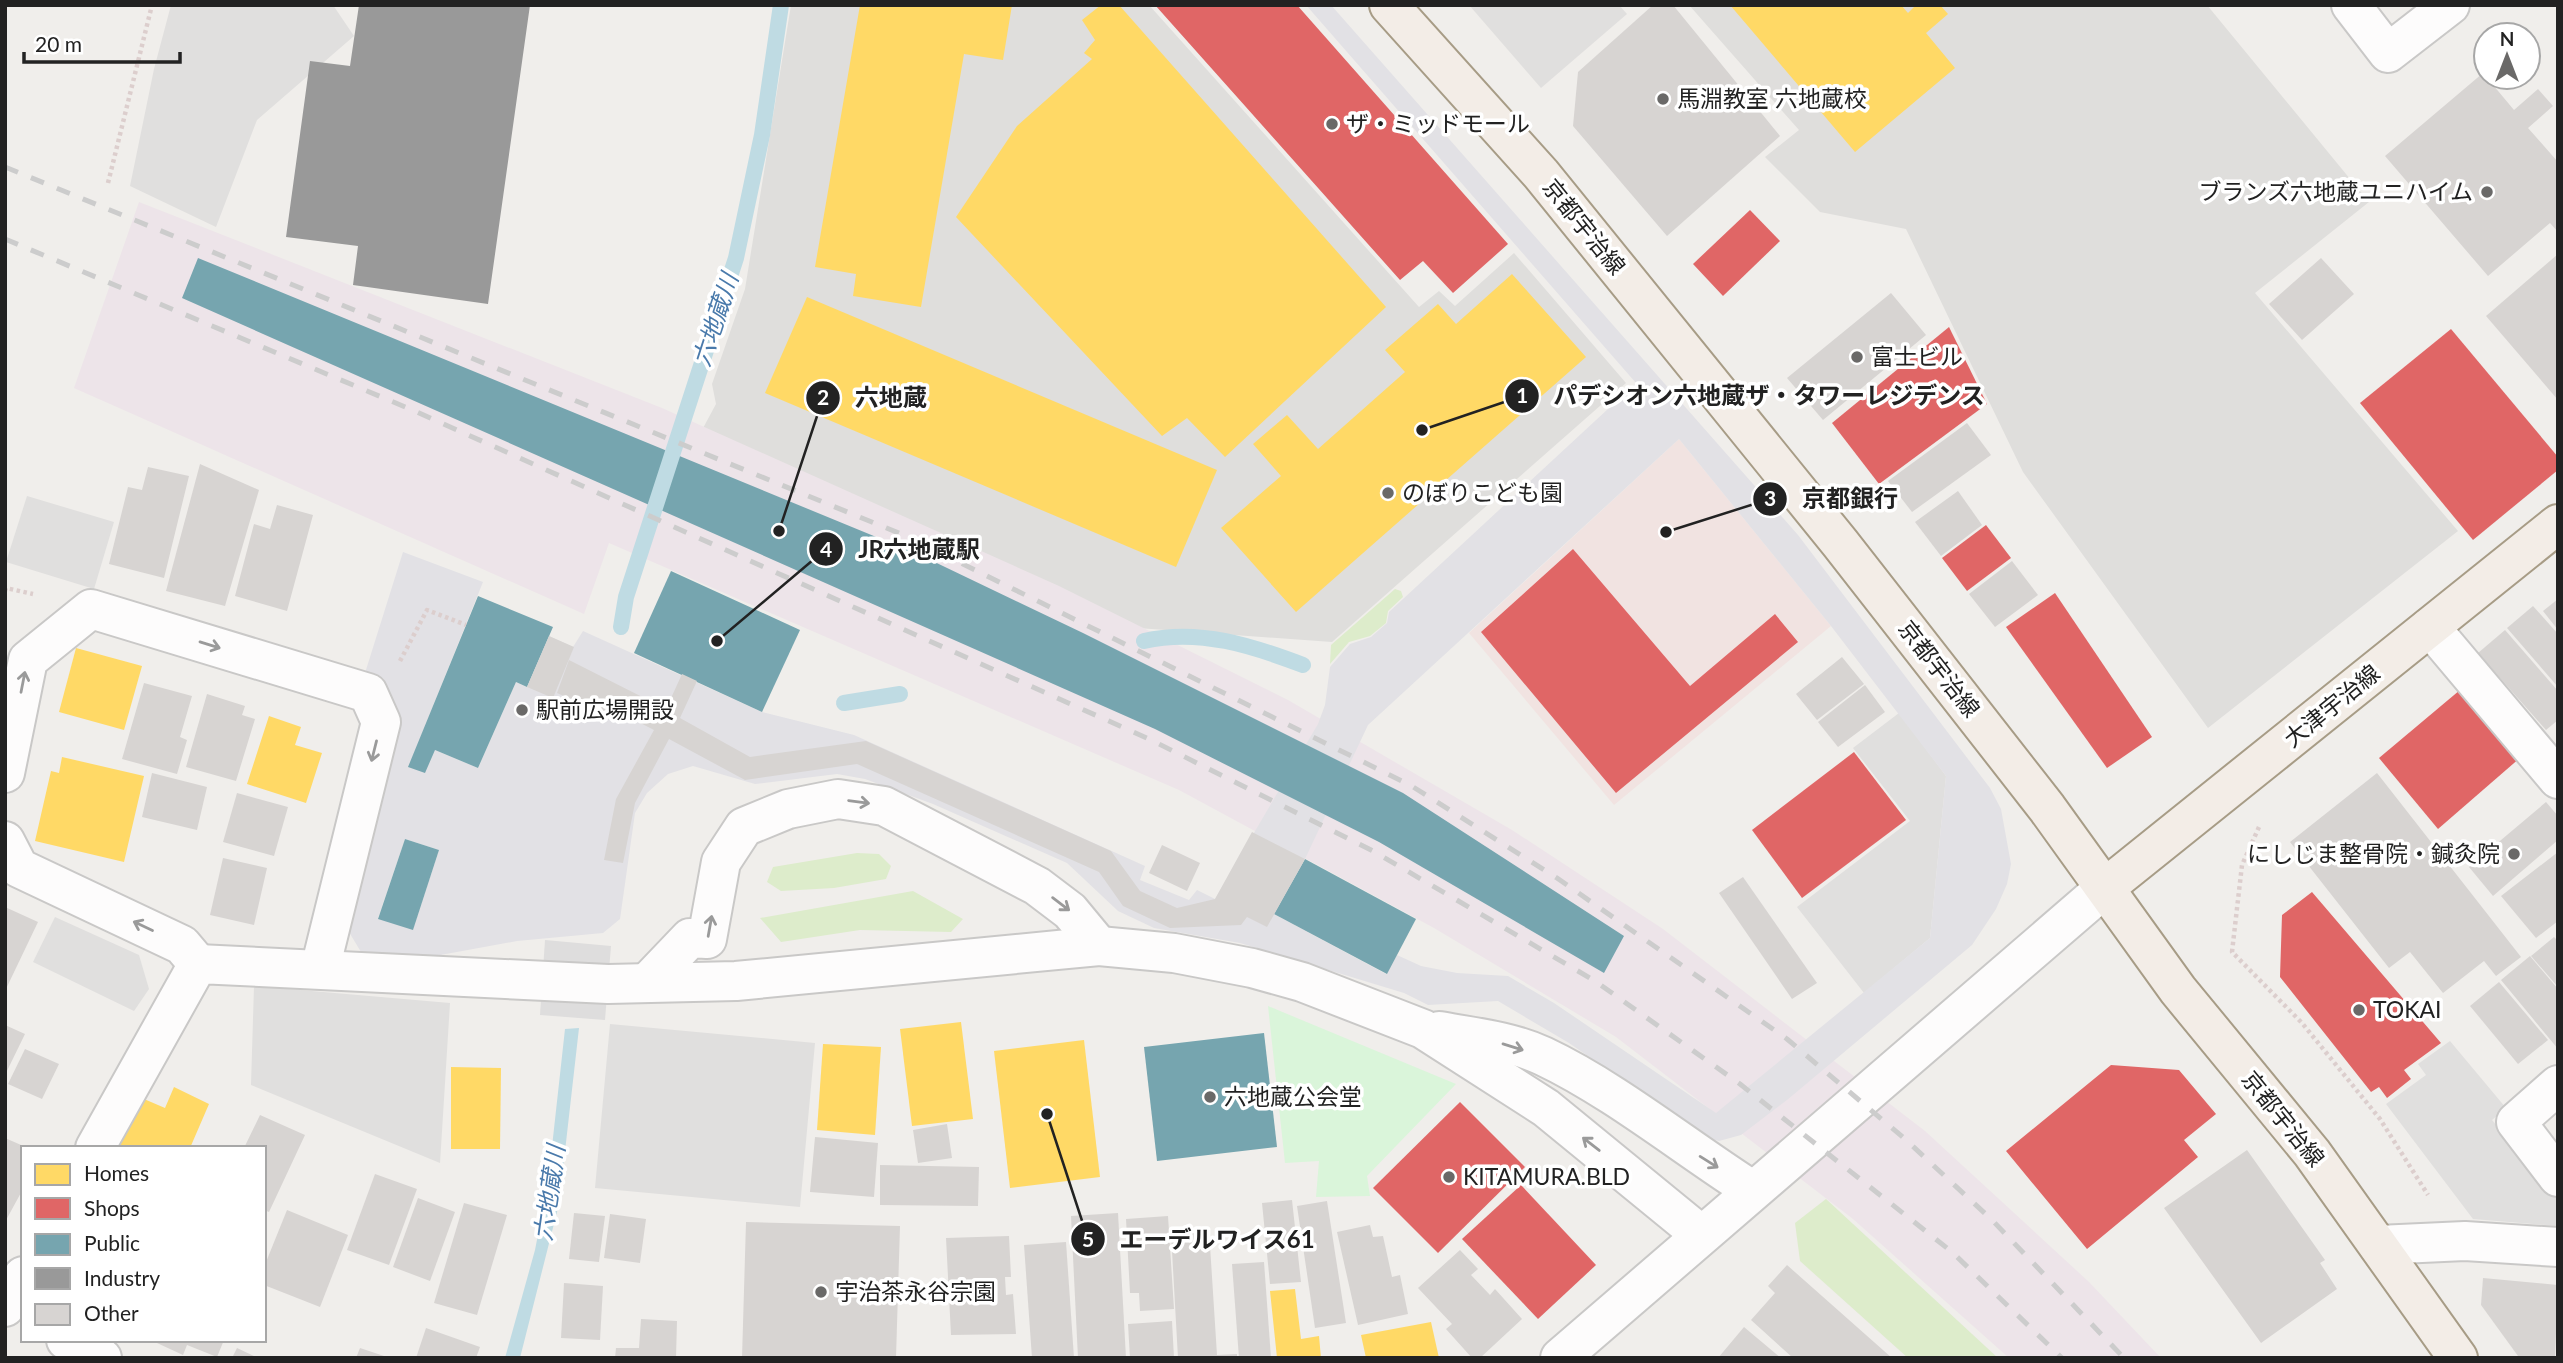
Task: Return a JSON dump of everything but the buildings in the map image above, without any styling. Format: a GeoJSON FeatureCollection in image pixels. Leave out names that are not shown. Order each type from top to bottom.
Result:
{"type":"FeatureCollection","features":[{"type":"Feature","properties":{"kind":"main road","name":"京都宇治線"},"geometry":{"type":"LineString","coordinates":[[1389,5],[1541,174],[1840,543],[2106,887],[2178,990],[2312,1153],[2458,1358]]}},
{"type":"Feature","properties":{"kind":"main road","name":"大津宇治線"},"geometry":{"type":"LineString","coordinates":[[2106,887],[2558,524]]}},
{"type":"Feature","properties":{"kind":"street"},"geometry":{"type":"LineString","coordinates":[[2351,5],[2388,53],[2450,5]]}},
{"type":"Feature","properties":{"kind":"street"},"geometry":{"type":"LineString","coordinates":[[5,773],[28,660],[92,609],[368,693],[381,722],[320,969]]}},
{"type":"Feature","properties":{"kind":"street"},"geometry":{"type":"LineString","coordinates":[[2430,627],[2558,779]]}},
{"type":"Feature","properties":{"kind":"street"},"geometry":{"type":"LineString","coordinates":[[647,983],[690,938],[707,939],[721,862],[744,827],[788,809],[838,799],[884,806],[1037,886],[1070,911],[1099,946]]}},
{"type":"Feature","properties":{"kind":"street"},"geometry":{"type":"LineString","coordinates":[[5,841],[19,868],[182,945],[198,964],[608,984],[736,981],[1099,946],[1174,953],[1252,968],[1335,993],[1423,1029],[1546,1108],[1700,1234]]}},
{"type":"Feature","properties":{"kind":"street"},"geometry":{"type":"LineString","coordinates":[[1560,1358],[1752,1189],[2106,887]]}},
{"type":"Feature","properties":{"kind":"street"},"geometry":{"type":"LineString","coordinates":[[96,1146],[198,964]]}},
{"type":"Feature","properties":{"kind":"street"},"geometry":{"type":"LineString","coordinates":[[1423,1029],[1484,1038],[1542,1056],[1615,1099],[1752,1189]]}},
{"type":"Feature","properties":{"kind":"street"},"geometry":{"type":"LineString","coordinates":[[2558,1086],[2516,1122],[2558,1177]]}},
{"type":"Feature","properties":{"kind":"street"},"geometry":{"type":"LineString","coordinates":[[2378,1245],[2445,1242],[2558,1247]]}},
{"type":"Feature","properties":{"kind":"street"},"geometry":{"type":"LineString","coordinates":[[21,1280],[5,1309],[21,1319]]}},
{"type":"Feature","properties":{"kind":"street"},"geometry":{"type":"LineString","coordinates":[[70,1342],[102,1358]]}},
{"type":"Feature","properties":{"kind":"path"},"geometry":{"type":"LineString","coordinates":[[108,183],[152,5]]}},
{"type":"Feature","properties":{"kind":"path"},"geometry":{"type":"LineString","coordinates":[[370,700],[383,692],[427,610],[466,625]]}},
{"type":"Feature","properties":{"kind":"path"},"geometry":{"type":"LineString","coordinates":[[2262,820],[2242,865],[2232,951],[2302,1023],[2380,1119],[2427,1191],[2445,1242]]}},
{"type":"Feature","properties":{"kind":"shaded area"},"geometry":{"type":"Polygon","coordinates":[[[171,5],[333,5],[354,36],[257,120],[216,227],[130,186],[154,69],[171,5]]]}},
{"type":"Feature","properties":{"kind":"shaded area"},"geometry":{"type":"Polygon","coordinates":[[[791,5],[1149,5],[1419,307],[1439,291],[1455,306],[1514,253],[1626,383],[1332,642],[1124,627],[702,430],[716,404],[712,384],[745,289],[791,5]]]}},
{"type":"Feature","properties":{"kind":"shaded area"},"geometry":{"type":"Polygon","coordinates":[[[1306,5],[1331,5],[1798,535],[1990,788],[2001,809],[2011,864],[2007,884],[1996,909],[1972,945],[1787,1100],[1741,1135],[1719,1141],[1707,1138],[1569,1043],[1498,1001],[1428,1005],[1404,993],[1240,943],[1154,928],[1118,911],[1067,863],[933,804],[865,779],[837,774],[755,784],[693,766],[668,774],[647,793],[635,813],[620,919],[603,933],[517,941],[435,956],[361,952],[349,932],[365,673],[403,552],[483,582],[409,766],[435,750],[478,768],[516,682],[527,687],[549,636],[573,647],[583,631],[762,712],[854,735],[1145,866],[1140,880],[1189,900],[1197,890],[1215,899],[1318,724],[1325,705],[1330,667],[1350,644],[1371,637],[1387,623],[1389,612],[1636,383],[1306,5]],[[1679,439],[1368,725],[1305,859],[1274,914],[1386,974],[1397,955],[1421,966],[1457,973],[1508,976],[1554,1003],[1716,1113],[1930,938],[1946,776],[1831,626],[1679,439]],[[405,839],[378,918],[413,929],[439,850],[405,839]]]}},
{"type":"Feature","properties":{"kind":"shaded area"},"geometry":{"type":"Polygon","coordinates":[[[1469,5],[1619,5],[1627,14],[1541,88],[1469,5]]]}},
{"type":"Feature","properties":{"kind":"shaded area"},"geometry":{"type":"Polygon","coordinates":[[[1689,5],[2207,5],[2369,202],[2255,293],[2458,531],[2208,728],[2023,472],[1906,229],[1820,212],[1765,157],[1799,130],[1689,5]]]}},
{"type":"Feature","properties":{"kind":"shaded area"},"geometry":{"type":"Polygon","coordinates":[[[139,202],[662,408],[1059,586],[1288,700],[1512,830],[1663,929],[1925,1131],[2089,1282],[2161,1358],[2009,1358],[1853,1219],[1616,1037],[1434,928],[1179,790],[609,543],[584,614],[74,388],[139,202]]]}},
{"type":"Feature","properties":{"kind":"shaded area"},"geometry":{"type":"Polygon","coordinates":[[[1679,439],[1831,626],[1614,805],[1469,633],[1679,439]]]}},
{"type":"Feature","properties":{"kind":"shaded area"},"geometry":{"type":"Polygon","coordinates":[[[27,496],[114,522],[94,589],[6,562],[27,496]]]}},
{"type":"Feature","properties":{"kind":"shaded area"},"geometry":{"type":"Polygon","coordinates":[[[1899,713],[1946,776],[1930,938],[1864,993],[1797,907],[1910,821],[1853,748],[1899,713]]]}},
{"type":"Feature","properties":{"kind":"shaded area"},"geometry":{"type":"Polygon","coordinates":[[[55,917],[139,955],[149,989],[134,1011],[33,962],[55,917]]]}},
{"type":"Feature","properties":{"kind":"shaded area"},"geometry":{"type":"Polygon","coordinates":[[[254,986],[450,1003],[440,1163],[251,1085],[254,986]]]}},
{"type":"Feature","properties":{"kind":"shaded area"},"geometry":{"type":"Polygon","coordinates":[[[610,1024],[815,1043],[800,1207],[595,1188],[610,1024]]]}},
{"type":"Feature","properties":{"kind":"shaded area"},"geometry":{"type":"Polygon","coordinates":[[[2450,1041],[2506,1108],[2492,1120],[2558,1197],[2558,1226],[2473,1219],[2386,1104],[2426,1075],[2418,1064],[2450,1041]]]}},
{"type":"Feature","properties":{"kind":"green space"},"geometry":{"type":"Polygon","coordinates":[[[1395,589],[1401,591],[1403,597],[1388,611],[1386,623],[1370,636],[1349,642],[1330,664],[1331,645],[1395,589]]]}},
{"type":"Feature","properties":{"kind":"green space"},"geometry":{"type":"Polygon","coordinates":[[[857,853],[879,854],[891,866],[886,879],[834,888],[781,891],[767,882],[773,867],[857,853]]]}},
{"type":"Feature","properties":{"kind":"green space"},"geometry":{"type":"Polygon","coordinates":[[[913,891],[963,919],[951,932],[860,930],[781,942],[760,918],[913,891]]]}},
{"type":"Feature","properties":{"kind":"green space"},"geometry":{"type":"Polygon","coordinates":[[[1268,1006],[1456,1084],[1367,1176],[1370,1196],[1316,1197],[1319,1161],[1285,1163],[1268,1006]]]}},
{"type":"Feature","properties":{"kind":"green space"},"geometry":{"type":"Polygon","coordinates":[[[1826,1199],[1998,1358],[1908,1358],[1800,1261],[1795,1223],[1826,1199]]]}},
{"type":"Feature","properties":{"kind":"water"},"geometry":{"type":"Polygon","coordinates":[[[579,1028],[559,1204],[520,1358],[505,1358],[535,1250],[548,1183],[565,1029],[579,1028]]]}},
{"type":"Feature","properties":{"kind":"pier"},"geometry":{"type":"Polygon","coordinates":[[[545,940],[611,946],[605,1020],[540,1015],[545,940]]]}},
{"type":"Feature","properties":{"kind":"waterway","name":"六地蔵川"},"geometry":{"type":"LineString","coordinates":[[621,627],[626,597],[736,258],[762,135],[781,5]]}},
{"type":"Feature","properties":{"kind":"waterway"},"geometry":{"type":"LineString","coordinates":[[1144,641],[1185,637],[1225,641],[1265,651],[1303,665]]}},
{"type":"Feature","properties":{"kind":"waterway"},"geometry":{"type":"LineString","coordinates":[[844,703],[900,694]]}},
{"type":"Feature","properties":{"kind":"railway"},"geometry":{"type":"LineString","coordinates":[[5,167],[906,536],[1410,785],[1557,878],[1787,1039],[1905,1139],[1992,1220],[2124,1358]]}},
{"type":"Feature","properties":{"kind":"railway"},"geometry":{"type":"LineString","coordinates":[[5,239],[410,409],[1149,739],[1373,851],[1595,981],[1740,1084],[1952,1252],[2062,1358]]}},
{"type":"Feature","properties":{"kind":"place","name":"馬淵教室 六地蔵校"},"geometry":{"type":"Point","coordinates":[1663,99]}},
{"type":"Feature","properties":{"kind":"place","name":"ザ・ミッドモール"},"geometry":{"type":"Point","coordinates":[1332,124]}},
{"type":"Feature","properties":{"kind":"place","name":"ブランズ六地蔵ユニハイム"},"geometry":{"type":"Point","coordinates":[2487,192]}},
{"type":"Feature","properties":{"kind":"place","name":"富士ビル"},"geometry":{"type":"Point","coordinates":[1857,357]}},
{"type":"Feature","properties":{"kind":"place","name":"パデシオン六地蔵ザ・タワーレジデンス"},"geometry":{"type":"Point","coordinates":[1422,430]}},
{"type":"Feature","properties":{"kind":"place","name":"のぼりこども園"},"geometry":{"type":"Point","coordinates":[1388,493]}},
{"type":"Feature","properties":{"kind":"place","name":"六地蔵"},"geometry":{"type":"Point","coordinates":[779,531]}},
{"type":"Feature","properties":{"kind":"place","name":"京都銀行"},"geometry":{"type":"Point","coordinates":[1666,532]}},
{"type":"Feature","properties":{"kind":"place","name":"JR六地蔵駅"},"geometry":{"type":"Point","coordinates":[717,641]}},
{"type":"Feature","properties":{"kind":"place","name":"駅前広場開設"},"geometry":{"type":"Point","coordinates":[522,710]}},
{"type":"Feature","properties":{"kind":"place","name":"にしじま整骨院・鍼灸院"},"geometry":{"type":"Point","coordinates":[2514,854]}},
{"type":"Feature","properties":{"kind":"place","name":"TOKAI"},"geometry":{"type":"Point","coordinates":[2359,1010]}},
{"type":"Feature","properties":{"kind":"place","name":"六地蔵公会堂"},"geometry":{"type":"Point","coordinates":[1210,1097]}},
{"type":"Feature","properties":{"kind":"place","name":"エーデルワイス61"},"geometry":{"type":"Point","coordinates":[1047,1114]}},
{"type":"Feature","properties":{"kind":"place","name":"KITAMURA.BLD"},"geometry":{"type":"Point","coordinates":[1449,1177]}},
{"type":"Feature","properties":{"kind":"place","name":"宇治茶永谷宗園"},"geometry":{"type":"Point","coordinates":[821,1292]}}]}
